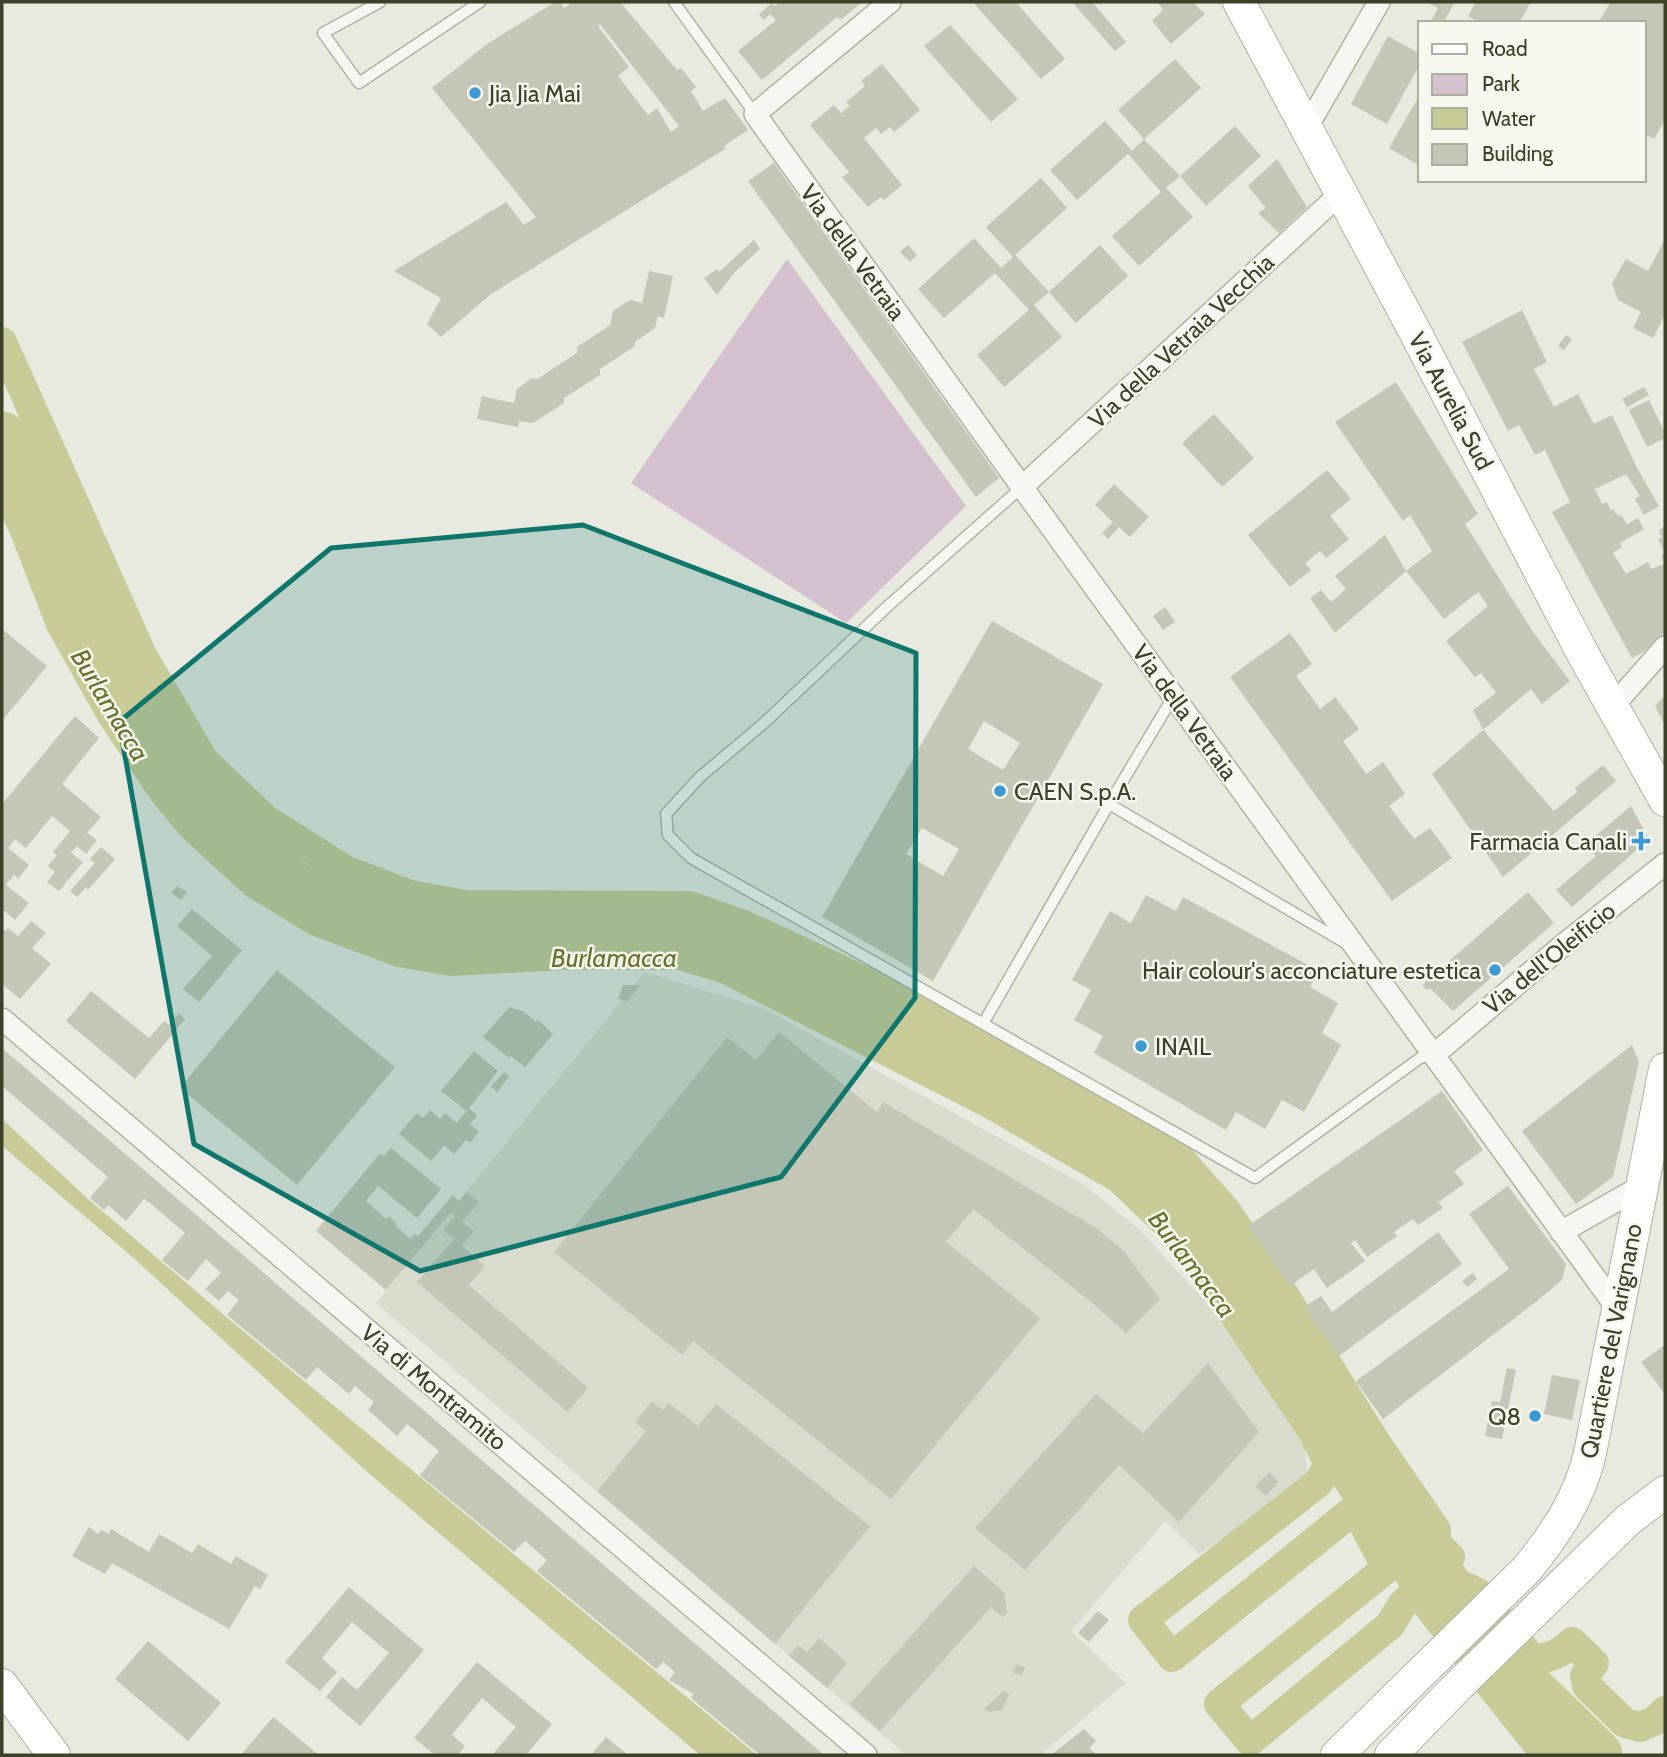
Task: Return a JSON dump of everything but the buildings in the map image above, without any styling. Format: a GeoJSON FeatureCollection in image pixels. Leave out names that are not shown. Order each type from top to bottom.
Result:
{"type":"FeatureCollection","features":[{"type":"Feature","properties":{"kind":"main road","name":"Via Aurelia Sud"},"geometry":{"type":"LineString","coordinates":[[1239,2],[1583,654],[1665,800]]}},
{"type":"Feature","properties":{"kind":"main road","name":"Quartiere del Varignano"},"geometry":{"type":"LineString","coordinates":[[1337,1755],[1506,1591],[1552,1536],[1580,1488],[1588,1461],[1665,1069]]}},
{"type":"Feature","properties":{"kind":"main road"},"geometry":{"type":"LineString","coordinates":[[1391,1755],[1628,1520],[1665,1492]]}},
{"type":"Feature","properties":{"kind":"main road"},"geometry":{"type":"LineString","coordinates":[[2,1685],[54,1755]]}},
{"type":"Feature","properties":{"kind":"street"},"geometry":{"type":"LineString","coordinates":[[755,114],[890,2]]}},
{"type":"Feature","properties":{"kind":"street"},"geometry":{"type":"LineString","coordinates":[[1306,129],[1379,2]]}},
{"type":"Feature","properties":{"kind":"street","name":"Via della Vetraia"},"geometry":{"type":"LineString","coordinates":[[755,114],[1022,488],[1617,1308]]}},
{"type":"Feature","properties":{"kind":"street","name":"Via della Vetraia Vecchia"},"geometry":{"type":"LineString","coordinates":[[1022,488],[1340,194]]}},
{"type":"Feature","properties":{"kind":"street"},"geometry":{"type":"LineString","coordinates":[[1613,706],[1665,647]]}},
{"type":"Feature","properties":{"kind":"street","name":"Via dell'Oleificio"},"geometry":{"type":"LineString","coordinates":[[1435,1054],[1562,946],[1665,864]]}},
{"type":"Feature","properties":{"kind":"street","name":"Via di Montramito"},"geometry":{"type":"LineString","coordinates":[[2,1019],[866,1755]]}},
{"type":"Feature","properties":{"kind":"street"},"geometry":{"type":"LineString","coordinates":[[1561,1233],[1642,1186]]}},
{"type":"Feature","properties":{"kind":"lane"},"geometry":{"type":"LineString","coordinates":[[380,2],[323,33],[359,83],[480,2]]}},
{"type":"Feature","properties":{"kind":"lane"},"geometry":{"type":"LineString","coordinates":[[674,2],[755,114]]}},
{"type":"Feature","properties":{"kind":"lane"},"geometry":{"type":"LineString","coordinates":[[1022,488],[889,605],[764,723],[699,777],[666,814],[668,835],[691,858],[1255,1178],[1420,1058],[1435,1054]]}},
{"type":"Feature","properties":{"kind":"lane"},"geometry":{"type":"LineString","coordinates":[[984,1022],[1173,697]]}},
{"type":"Feature","properties":{"kind":"lane"},"geometry":{"type":"LineString","coordinates":[[1109,804],[1358,951]]}},
{"type":"Feature","properties":{"kind":"highlighted area"},"geometry":{"type":"Polygon","coordinates":[[[583,525],[916,653],[915,998],[781,1177],[420,1271],[194,1144],[119,722],[331,548],[583,525]]]}},
{"type":"Feature","properties":{"kind":"shaded area"},"geometry":{"type":"Polygon","coordinates":[[[645,972],[767,1010],[1083,1184],[1140,1230],[1204,1300],[1304,1440],[1307,1472],[1287,1497],[1199,1554],[1165,1521],[1071,1631],[1126,1683],[1040,1755],[906,1755],[376,1303],[645,972]]]}},
{"type":"Feature","properties":{"kind":"green space"},"geometry":{"type":"Polygon","coordinates":[[[787,259],[966,506],[846,623],[631,483],[787,259]]]}},
{"type":"Feature","properties":{"kind":"water"},"geometry":{"type":"Polygon","coordinates":[[[2,1119],[87,1198],[224,1315],[757,1755],[700,1755],[365,1470],[128,1253],[2,1146],[2,1119]]]}},
{"type":"Feature","properties":{"kind":"waterway","name":"Burlamacca"},"geometry":{"type":"LineString","coordinates":[[2,342],[142,655],[204,761],[266,820],[345,870],[410,895],[465,905],[689,906],[744,925],[929,1011],[1135,1127],[1181,1160],[1226,1211],[1284,1295],[1374,1440],[1436,1530],[1435,1542],[1450,1557],[1444,1564],[1457,1583],[1478,1593],[1533,1660],[1554,1655],[1572,1642],[1594,1663],[1585,1676],[1587,1686],[1625,1723],[1640,1727],[1656,1720],[1665,1711]]}},
{"type":"Feature","properties":{"kind":"waterway","name":"Burlamacca"},"geometry":{"type":"LineString","coordinates":[[2,437],[114,686],[152,749],[189,799],[223,833],[292,885],[329,905],[364,919],[404,929],[463,936],[685,938],[759,968],[1005,1091],[1104,1146],[1156,1180],[1219,1261],[1439,1601],[1597,1755]]}},
{"type":"Feature","properties":{"kind":"waterway","name":"Burlamacca"},"geometry":{"type":"LineString","coordinates":[[2,482],[24,528],[61,624],[112,715],[163,791],[194,828],[254,883],[316,921],[399,952],[451,961],[561,955],[680,955],[726,969],[989,1103],[1119,1178],[1170,1227],[1208,1276],[1312,1430],[1329,1464],[1318,1483],[1143,1620],[1172,1657],[1351,1512],[1362,1521],[1387,1568],[1219,1704],[1250,1741],[1390,1625],[1402,1605],[1416,1591],[1546,1755]]}},
{"type":"Feature","properties":{"kind":"place","name":"Jia Jia Mai"},"geometry":{"type":"Point","coordinates":[475,93]}},
{"type":"Feature","properties":{"kind":"place","name":"CAEN S.p.A."},"geometry":{"type":"Point","coordinates":[1000,791]}},
{"type":"Feature","properties":{"kind":"place","name":"Farmacia Canali"},"geometry":{"type":"Point","coordinates":[1641,841]}},
{"type":"Feature","properties":{"kind":"place","name":"Hair colour's acconciature estetica"},"geometry":{"type":"Point","coordinates":[1495,970]}},
{"type":"Feature","properties":{"kind":"place","name":"INAIL"},"geometry":{"type":"Point","coordinates":[1141,1046]}},
{"type":"Feature","properties":{"kind":"place","name":"Q8"},"geometry":{"type":"Point","coordinates":[1535,1416]}}]}
